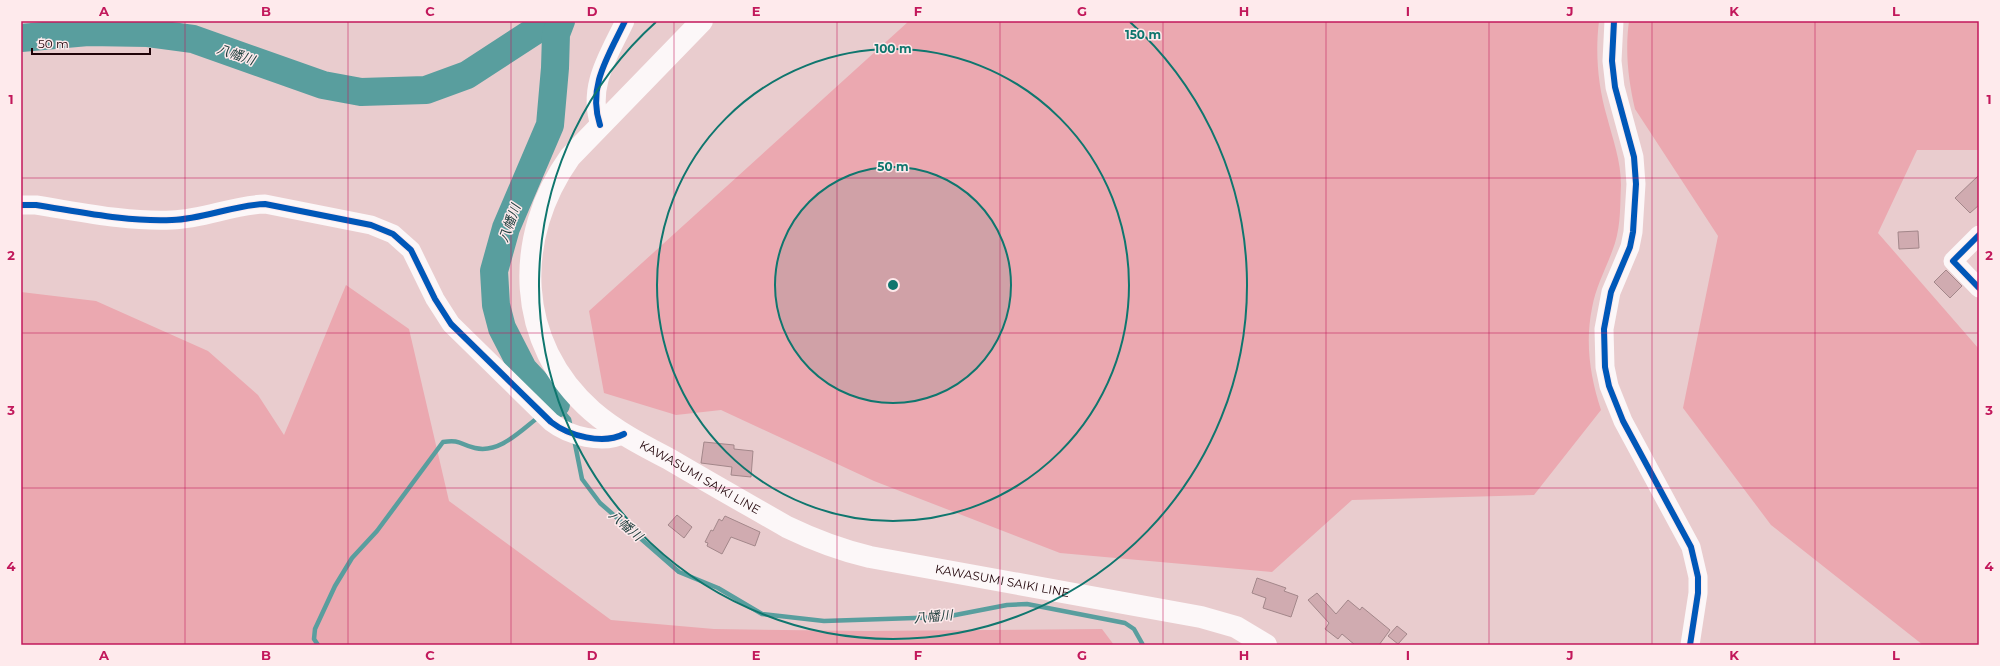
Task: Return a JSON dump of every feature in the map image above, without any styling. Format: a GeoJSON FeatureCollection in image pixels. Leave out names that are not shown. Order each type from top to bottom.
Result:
{"type":"FeatureCollection","features":[{"type":"Feature","properties":{"kind":"main road","name":"KAWASUMI SAIKI LINE"},"geometry":{"type":"LineString","coordinates":[[702,21],[600,124],[570,157],[549,191],[541,209],[534,235],[530,268],[531,288],[538,327],[545,346],[565,381],[592,411],[624,434],[787,527],[813,540],[841,550],[870,557],[1201,617],[1236,627],[1266,645]]}},
{"type":"Feature","properties":{"kind":"street"},"geometry":{"type":"LineString","coordinates":[[600,124],[595,104],[597,82],[625,21]]}},
{"type":"Feature","properties":{"kind":"street"},"geometry":{"type":"LineString","coordinates":[[1614,21],[1612,61],[1615,87],[1634,157],[1636,184],[1633,232],[1630,247],[1611,292],[1604,329],[1605,367],[1611,392],[1623,421],[1691,547],[1697,570],[1698,593],[1690,645]]}},
{"type":"Feature","properties":{"kind":"street"},"geometry":{"type":"LineString","coordinates":[[21,193],[29,205],[129,219],[173,220],[206,216],[250,204],[265,204],[383,228],[403,241],[411,250],[435,299],[451,324],[557,426],[581,435],[603,440],[624,434]]}},
{"type":"Feature","properties":{"kind":"street"},"geometry":{"type":"LineString","coordinates":[[1979,235],[1953,261],[1979,288]]}},
{"type":"Feature","properties":{"kind":"shaded area"},"geometry":{"type":"Polygon","coordinates":[[[909,21],[1599,21],[1597,57],[1599,81],[1621,176],[1620,214],[1617,236],[1596,291],[1590,321],[1589,347],[1591,372],[1601,410],[1534,495],[1352,500],[1272,572],[1060,553],[874,481],[721,410],[676,415],[604,393],[589,311],[909,21]]]}},
{"type":"Feature","properties":{"kind":"shaded area"},"geometry":{"type":"Polygon","coordinates":[[[1629,21],[1979,21],[1979,150],[1917,150],[1878,233],[1979,349],[1979,645],[1923,645],[1771,525],[1683,408],[1718,236],[1635,109],[1628,65],[1627,43],[1629,21]]]}},
{"type":"Feature","properties":{"kind":"shaded area"},"geometry":{"type":"Polygon","coordinates":[[[346,285],[409,329],[449,501],[611,620],[714,629],[866,631],[1102,629],[1114,645],[21,645],[21,292],[96,301],[208,351],[258,395],[284,435],[346,285]]]}},
{"type":"Feature","properties":{"kind":"building"},"geometry":{"type":"Polygon","coordinates":[[[1979,175],[1979,205],[1970,213],[1955,198],[1979,175]]]}},
{"type":"Feature","properties":{"kind":"building"},"geometry":{"type":"Polygon","coordinates":[[[1918,231],[1919,248],[1899,249],[1898,232],[1918,231]]]}},
{"type":"Feature","properties":{"kind":"building"},"geometry":{"type":"Polygon","coordinates":[[[1946,270],[1962,286],[1950,298],[1934,282],[1946,270]]]}},
{"type":"Feature","properties":{"kind":"building"},"geometry":{"type":"Polygon","coordinates":[[[704,442],[734,445],[734,449],[753,451],[751,477],[731,475],[732,467],[701,463],[704,442]]]}},
{"type":"Feature","properties":{"kind":"building"},"geometry":{"type":"Polygon","coordinates":[[[677,515],[692,527],[684,538],[668,525],[677,515]]]}},
{"type":"Feature","properties":{"kind":"building"},"geometry":{"type":"Polygon","coordinates":[[[725,516],[760,532],[755,546],[731,537],[722,554],[707,546],[708,543],[705,542],[711,530],[713,531],[719,519],[722,521],[725,516]]]}},
{"type":"Feature","properties":{"kind":"building"},"geometry":{"type":"Polygon","coordinates":[[[1257,578],[1286,588],[1284,591],[1298,596],[1291,617],[1263,608],[1266,598],[1252,593],[1257,578]]]}},
{"type":"Feature","properties":{"kind":"building"},"geometry":{"type":"Polygon","coordinates":[[[1317,593],[1336,614],[1348,600],[1360,610],[1362,607],[1390,630],[1379,645],[1355,645],[1342,634],[1338,639],[1325,629],[1329,623],[1308,600],[1317,593]]]}},
{"type":"Feature","properties":{"kind":"building"},"geometry":{"type":"Polygon","coordinates":[[[1397,626],[1407,634],[1398,644],[1388,636],[1397,626]]]}},
{"type":"Feature","properties":{"kind":"waterway","name":"八幡川"},"geometry":{"type":"LineString","coordinates":[[21,38],[88,32],[148,33],[193,39],[323,85],[361,92],[426,90],[467,75],[550,21]]}},
{"type":"Feature","properties":{"kind":"waterway","name":"八幡川"},"geometry":{"type":"LineString","coordinates":[[556,404],[523,369],[502,328],[496,305],[494,271],[506,228],[550,125],[555,68],[556,34],[561,21]]}},
{"type":"Feature","properties":{"kind":"waterway","name":"八幡川"},"geometry":{"type":"LineString","coordinates":[[546,411],[556,404],[569,419],[571,428]]}},
{"type":"Feature","properties":{"kind":"waterway"},"geometry":{"type":"LineString","coordinates":[[318,645],[314,639],[315,629],[335,586],[352,558],[377,531],[443,442],[453,441],[470,447],[484,449],[493,447],[510,439],[540,416]]}},
{"type":"Feature","properties":{"kind":"waterway","name":"八幡川"},"geometry":{"type":"LineString","coordinates":[[574,439],[582,479],[600,503],[679,572],[718,588],[762,614],[824,621],[945,617],[1007,605],[1027,604],[1125,623],[1134,629],[1143,645]]}},
{"type":"Feature","properties":{"kind":"cycle path"},"geometry":{"type":"LineString","coordinates":[[600,125],[596,97],[598,84],[607,59],[625,21]]}},
{"type":"Feature","properties":{"kind":"cycle path"},"geometry":{"type":"LineString","coordinates":[[1614,21],[1612,61],[1615,87],[1634,157],[1636,184],[1633,232],[1630,247],[1611,292],[1604,329],[1605,367],[1609,386],[1623,421],[1691,547],[1698,577],[1698,593],[1690,645]]}},
{"type":"Feature","properties":{"kind":"cycle path"},"geometry":{"type":"LineString","coordinates":[[21,205],[36,205],[104,216],[172,220],[265,204],[371,225],[393,234],[411,250],[435,299],[451,324],[551,422],[558,427],[576,435],[596,439],[606,439],[624,434]]}},
{"type":"Feature","properties":{"kind":"cycle path"},"geometry":{"type":"LineString","coordinates":[[1979,235],[1953,261],[1979,288]]}}]}
